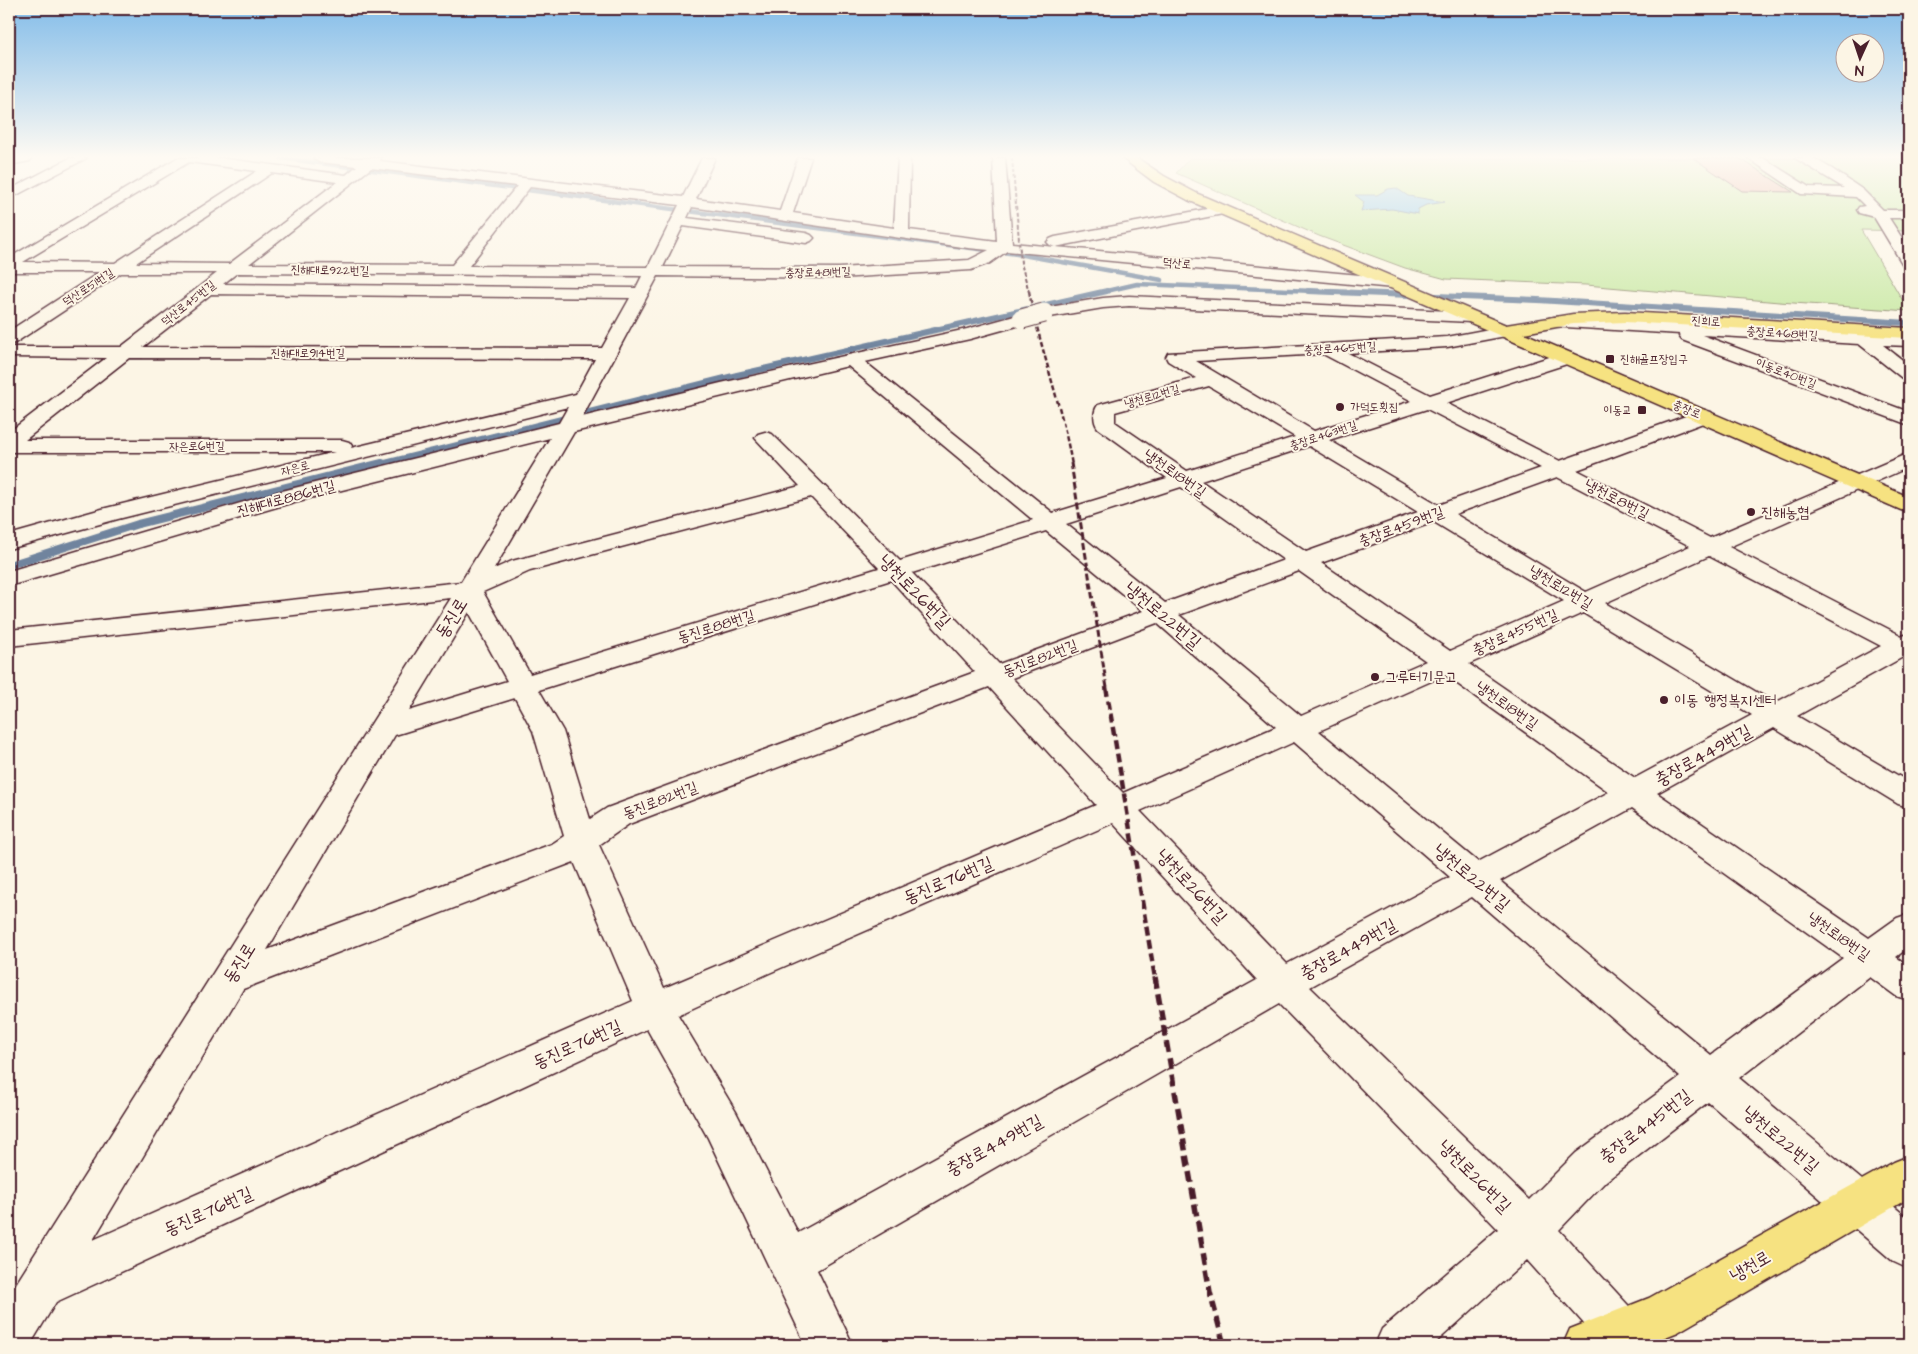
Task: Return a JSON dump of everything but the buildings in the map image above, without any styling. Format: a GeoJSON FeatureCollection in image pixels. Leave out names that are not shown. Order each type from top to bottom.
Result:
{"type":"FeatureCollection","features":[{"type":"Feature","properties":{"kind":"main road"},"geometry":{"type":"LineString","coordinates":[[1249,221],[1393,283]]}},
{"type":"Feature","properties":{"kind":"main road","name":"충장로"},"geometry":{"type":"LineString","coordinates":[[1393,283],[1909,505]]}},
{"type":"Feature","properties":{"kind":"main road","name":"진희로"},"geometry":{"type":"LineString","coordinates":[[1504,331],[1572,319],[1625,317],[1909,332]]}},
{"type":"Feature","properties":{"kind":"main road","name":"냉천로"},"geometry":{"type":"LineString","coordinates":[[1614,1341],[1662,1316],[1909,1176]]}},
{"type":"Feature","properties":{"kind":"street"},"geometry":{"type":"LineString","coordinates":[[9,266],[83,221]]}},
{"type":"Feature","properties":{"kind":"street","name":"덕산로51번길"},"geometry":{"type":"LineString","coordinates":[[9,339],[189,221]]}},
{"type":"Feature","properties":{"kind":"street","name":"덕산로45번길"},"geometry":{"type":"LineString","coordinates":[[9,444],[294,221]]}},
{"type":"Feature","properties":{"kind":"street"},"geometry":{"type":"LineString","coordinates":[[456,271],[496,221]]}},
{"type":"Feature","properties":{"kind":"street","name":"덕산로"},"geometry":{"type":"LineString","coordinates":[[820,221],[1005,246],[1393,283]]}},
{"type":"Feature","properties":{"kind":"street"},"geometry":{"type":"LineString","coordinates":[[901,221],[901,233]]}},
{"type":"Feature","properties":{"kind":"street"},"geometry":{"type":"LineString","coordinates":[[1003,221],[1005,246]]}},
{"type":"Feature","properties":{"kind":"street"},"geometry":{"type":"LineString","coordinates":[[1050,250],[1050,243],[1164,221]]}},
{"type":"Feature","properties":{"kind":"street"},"geometry":{"type":"LineString","coordinates":[[1882,221],[1896,239],[1909,262]]}},
{"type":"Feature","properties":{"kind":"street"},"geometry":{"type":"LineString","coordinates":[[677,222],[825,240]]}},
{"type":"Feature","properties":{"kind":"street","name":"동진로"},"geometry":{"type":"LineString","coordinates":[[9,1337],[469,590],[566,428],[654,269],[677,222]]}},
{"type":"Feature","properties":{"kind":"street","name":"충장로481번길"},"geometry":{"type":"LineString","coordinates":[[654,269],[838,273],[971,265],[984,260],[1005,246]]}},
{"type":"Feature","properties":{"kind":"street"},"geometry":{"type":"LineString","coordinates":[[924,252],[984,260]]}},
{"type":"Feature","properties":{"kind":"street","name":"진해대로922번길"},"geometry":{"type":"LineString","coordinates":[[9,266],[456,271],[654,269]]}},
{"type":"Feature","properties":{"kind":"street"},"geometry":{"type":"LineString","coordinates":[[206,289],[641,293]]}},
{"type":"Feature","properties":{"kind":"street","name":"진해대로886번길"},"geometry":{"type":"LineString","coordinates":[[9,579],[44,567],[286,497],[834,362],[970,334],[1044,313],[1103,303],[1129,301],[1299,310],[1468,315]]}},
{"type":"Feature","properties":{"kind":"street","name":"충장로468번길"},"geometry":{"type":"LineString","coordinates":[[1551,322],[1664,326],[1909,341]]}},
{"type":"Feature","properties":{"kind":"street","name":"이동로40번길"},"geometry":{"type":"LineString","coordinates":[[1664,326],[1909,419]]}},
{"type":"Feature","properties":{"kind":"street","name":"충장로465번길"},"geometry":{"type":"LineString","coordinates":[[1175,357],[1447,342],[1504,331]]}},
{"type":"Feature","properties":{"kind":"street"},"geometry":{"type":"LineString","coordinates":[[1862,338],[1909,374]]}},
{"type":"Feature","properties":{"kind":"street","name":"냉천로8번길"},"geometry":{"type":"LineString","coordinates":[[1325,348],[1708,546],[1907,646]]}},
{"type":"Feature","properties":{"kind":"street","name":"진해대로914번길"},"geometry":{"type":"LineString","coordinates":[[9,352],[607,354]]}},
{"type":"Feature","properties":{"kind":"street","name":"냉천로12번길"},"geometry":{"type":"LineString","coordinates":[[1175,357],[1909,796]]}},
{"type":"Feature","properties":{"kind":"street","name":"충장로463번길"},"geometry":{"type":"LineString","coordinates":[[1079,512],[1566,358]]}},
{"type":"Feature","properties":{"kind":"street"},"geometry":{"type":"LineString","coordinates":[[855,363],[1049,522]]}},
{"type":"Feature","properties":{"kind":"street","name":"냉천로12번길"},"geometry":{"type":"LineString","coordinates":[[1105,424],[1105,409],[1212,379]]}},
{"type":"Feature","properties":{"kind":"street","name":"자은로"},"geometry":{"type":"LineString","coordinates":[[9,542],[110,514],[582,398]]}},
{"type":"Feature","properties":{"kind":"street","name":"충장로459번길"},"geometry":{"type":"LineString","coordinates":[[1098,636],[1704,416]]}},
{"type":"Feature","properties":{"kind":"street","name":"냉천로18번길"},"geometry":{"type":"LineString","coordinates":[[1105,424],[1909,985]]}},
{"type":"Feature","properties":{"kind":"street","name":"냉천로26번길"},"geometry":{"type":"LineString","coordinates":[[765,438],[896,570],[1284,984],[1529,1230],[1614,1341]]}},
{"type":"Feature","properties":{"kind":"street","name":"자은로6번길"},"geometry":{"type":"LineString","coordinates":[[9,444],[385,446]]}},
{"type":"Feature","properties":{"kind":"street","name":"충장로455번길"},"geometry":{"type":"LineString","coordinates":[[1119,807],[1909,459]]}},
{"type":"Feature","properties":{"kind":"street"},"geometry":{"type":"LineString","coordinates":[[816,489],[522,566],[469,590],[548,731],[581,841],[655,1009],[722,1125],[830,1345]]}},
{"type":"Feature","properties":{"kind":"street","name":"동진로88번길"},"geometry":{"type":"LineString","coordinates":[[383,729],[1079,512]]}},
{"type":"Feature","properties":{"kind":"street","name":"냉천로22번길"},"geometry":{"type":"LineString","coordinates":[[1049,522],[1161,613],[1909,1247]]}},
{"type":"Feature","properties":{"kind":"street","name":"동진로"},"geometry":{"type":"LineString","coordinates":[[9,638],[469,590]]}},
{"type":"Feature","properties":{"kind":"street","name":"동진로82번길"},"geometry":{"type":"LineString","coordinates":[[229,979],[563,853],[618,816],[1098,636]]}},
{"type":"Feature","properties":{"kind":"street","name":"충장로449번길"},"geometry":{"type":"LineString","coordinates":[[790,1261],[1168,1047],[1907,646]]}},
{"type":"Feature","properties":{"kind":"street","name":"동진로76번길"},"geometry":{"type":"LineString","coordinates":[[39,1287],[754,964],[1119,807]]}},
{"type":"Feature","properties":{"kind":"street","name":"충장로445번길"},"geometry":{"type":"LineString","coordinates":[[1398,1345],[1529,1230],[1591,1167],[1909,928]]}},
{"type":"Feature","properties":{"kind":"green space"},"geometry":{"type":"Polygon","coordinates":[[[1285,221],[1909,221],[1909,231],[1861,230],[1909,311],[1586,285],[1446,279],[1405,268],[1319,236],[1285,221]]]}},
{"type":"Feature","properties":{"kind":"waterway"},"geometry":{"type":"LineString","coordinates":[[765,221],[1017,254],[1162,280]]}},
{"type":"Feature","properties":{"kind":"waterway"},"geometry":{"type":"LineString","coordinates":[[1102,292],[1137,284],[1339,292]]}},
{"type":"Feature","properties":{"kind":"waterway"},"geometry":{"type":"LineString","coordinates":[[377,465],[737,375],[1107,291]]}},
{"type":"Feature","properties":{"kind":"waterway"},"geometry":{"type":"LineString","coordinates":[[1308,291],[1538,300],[1909,323]]}},
{"type":"Feature","properties":{"kind":"waterway"},"geometry":{"type":"LineString","coordinates":[[9,565],[138,524],[382,463]]}},
{"type":"Feature","properties":{"kind":"railway"},"geometry":{"type":"LineString","coordinates":[[1017,221],[1021,263],[1029,292]]}},
{"type":"Feature","properties":{"kind":"railway"},"geometry":{"type":"LineString","coordinates":[[1029,291],[1063,421],[1072,465]]}},
{"type":"Feature","properties":{"kind":"railway"},"geometry":{"type":"LineString","coordinates":[[1071,463],[1107,688]]}},
{"type":"Feature","properties":{"kind":"railway"},"geometry":{"type":"LineString","coordinates":[[1106,687],[1155,978]]}},
{"type":"Feature","properties":{"kind":"railway"},"geometry":{"type":"LineString","coordinates":[[1155,977],[1210,1292],[1224,1345]]}},
{"type":"Feature","properties":{"kind":"place","name":"진해골프장입구"},"geometry":{"type":"Point","coordinates":[1610,359]}},
{"type":"Feature","properties":{"kind":"place","name":"가덕도횟집"},"geometry":{"type":"Point","coordinates":[1340,407]}},
{"type":"Feature","properties":{"kind":"place","name":"이동교"},"geometry":{"type":"Point","coordinates":[1642,410]}},
{"type":"Feature","properties":{"kind":"place","name":"진해농협"},"geometry":{"type":"Point","coordinates":[1751,512]}},
{"type":"Feature","properties":{"kind":"place","name":"그루터기문고"},"geometry":{"type":"Point","coordinates":[1375,677]}},
{"type":"Feature","properties":{"kind":"place","name":"이동 행정복지센터"},"geometry":{"type":"Point","coordinates":[1664,700]}}]}
